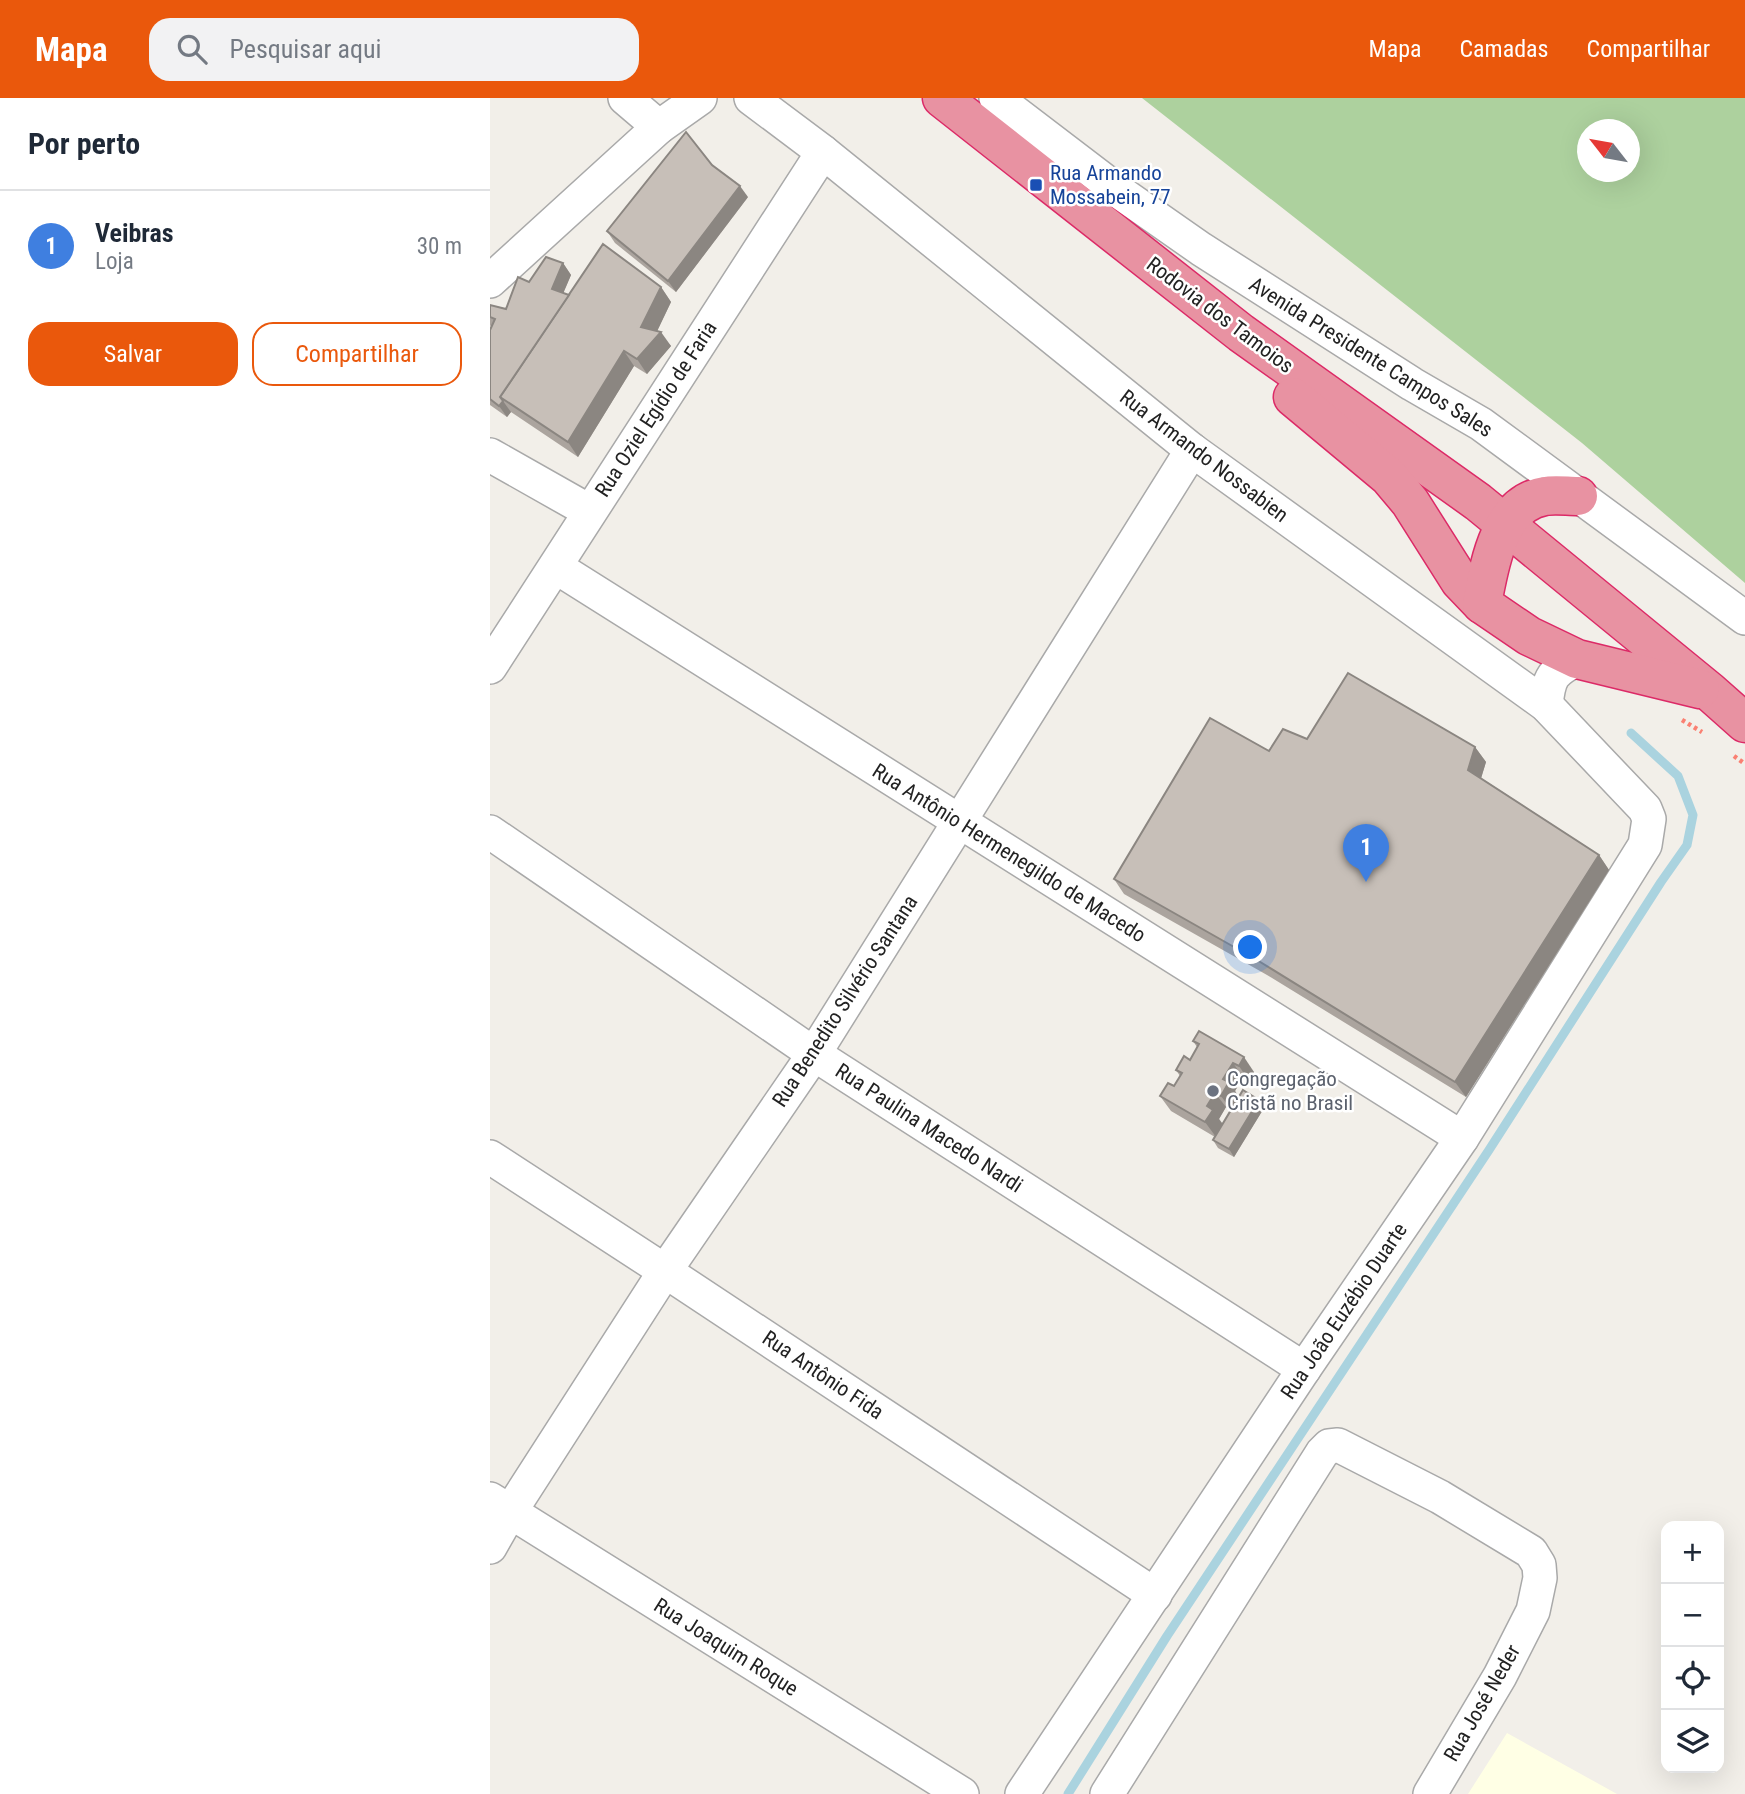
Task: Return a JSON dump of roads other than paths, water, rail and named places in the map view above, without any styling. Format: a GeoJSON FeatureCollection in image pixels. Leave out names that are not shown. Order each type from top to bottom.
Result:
{"type":"FeatureCollection","features":[{"type":"Feature","properties":{"kind":"highway","name":"Rodovia dos Tamoios"},"geometry":{"type":"LineString","coordinates":[[942,98],[1241,333],[1478,502],[1504,524]]}},
{"type":"Feature","properties":{"kind":"highway"},"geometry":{"type":"LineString","coordinates":[[1241,333],[1284,389],[1389,477],[1410,502],[1460,581],[1482,604],[1529,636],[1577,659],[1709,691]]}},
{"type":"Feature","properties":{"kind":"highway"},"geometry":{"type":"LineString","coordinates":[[1482,604],[1490,564],[1504,524],[1528,502],[1544,496],[1578,496]]}},
{"type":"Feature","properties":{"kind":"highway"},"geometry":{"type":"LineString","coordinates":[[1504,524],[1745,723]]}},
{"type":"Feature","properties":{"kind":"street"},"geometry":{"type":"LineString","coordinates":[[625,98],[659,127]]}},
{"type":"Feature","properties":{"kind":"street"},"geometry":{"type":"LineString","coordinates":[[490,281],[659,127],[700,98]]}},
{"type":"Feature","properties":{"kind":"street","name":"Rua Armando Nossabien"},"geometry":{"type":"LineString","coordinates":[[751,98],[823,152],[1192,450],[1546,705],[1646,809],[1649,819]]}},
{"type":"Feature","properties":{"kind":"street","name":"Avenida Presidente Campos Sales"},"geometry":{"type":"LineString","coordinates":[[996,98],[1118,191],[1200,249],[1412,384],[1481,424],[1745,618]]}},
{"type":"Feature","properties":{"kind":"street","name":"Rua Oziel Egídio de Faria"},"geometry":{"type":"LineString","coordinates":[[490,667],[823,152]]}},
{"type":"Feature","properties":{"kind":"street","name":"Rua Benedito Silvério Santana"},"geometry":{"type":"LineString","coordinates":[[490,1548],[500,1506],[814,1054],[1192,450]]}},
{"type":"Feature","properties":{"kind":"street"},"geometry":{"type":"LineString","coordinates":[[490,454],[589,511]]}},
{"type":"Feature","properties":{"kind":"street","name":"Rua Antônio Hermenegildo de Macedo"},"geometry":{"type":"LineString","coordinates":[[556,567],[1462,1138]]}},
{"type":"Feature","properties":{"kind":"street"},"geometry":{"type":"LineString","coordinates":[[1451,639],[1482,604]]}},
{"type":"Feature","properties":{"kind":"street"},"geometry":{"type":"LineString","coordinates":[[1546,705],[1549,682],[1558,669],[1577,659]]}},
{"type":"Feature","properties":{"kind":"street","name":"Rua João Euzébio Duarte"},"geometry":{"type":"LineString","coordinates":[[1022,1794],[1462,1138],[1644,845],[1649,819]]}},
{"type":"Feature","properties":{"kind":"street","name":"Rua Paulina Macedo Nardi"},"geometry":{"type":"LineString","coordinates":[[490,832],[814,1054],[1304,1370]]}},
{"type":"Feature","properties":{"kind":"street","name":"Rua Antônio Fida"},"geometry":{"type":"LineString","coordinates":[[490,1157],[666,1270],[1155,1595]]}},
{"type":"Feature","properties":{"kind":"street","name":"Rua José Neder"},"geometry":{"type":"LineString","coordinates":[[1107,1794],[1308,1475],[1329,1447],[1338,1445],[1440,1497],[1531,1552],[1539,1565],[1540,1578],[1533,1611],[1500,1676],[1430,1794]]}},
{"type":"Feature","properties":{"kind":"street","name":"Rua Joaquim Roque"},"geometry":{"type":"LineString","coordinates":[[500,1506],[962,1794]]}},
{"type":"Feature","properties":{"kind":"waterway"},"geometry":{"type":"LineString","coordinates":[[1068,1794],[1167,1636],[1687,845],[1693,815],[1678,776],[1631,733]]}},
{"type":"Feature","properties":{"kind":"place","name":"Rua Armando Mossabein, 77"},"geometry":{"type":"Point","coordinates":[1036,185]}},
{"type":"Feature","properties":{"kind":"place","name":"Veibras"},"geometry":{"type":"Point","coordinates":[1366,882]}},
{"type":"Feature","properties":{"kind":"place","name":"Congregação Cristã no Brasil"},"geometry":{"type":"Point","coordinates":[1213,1091]}}]}
